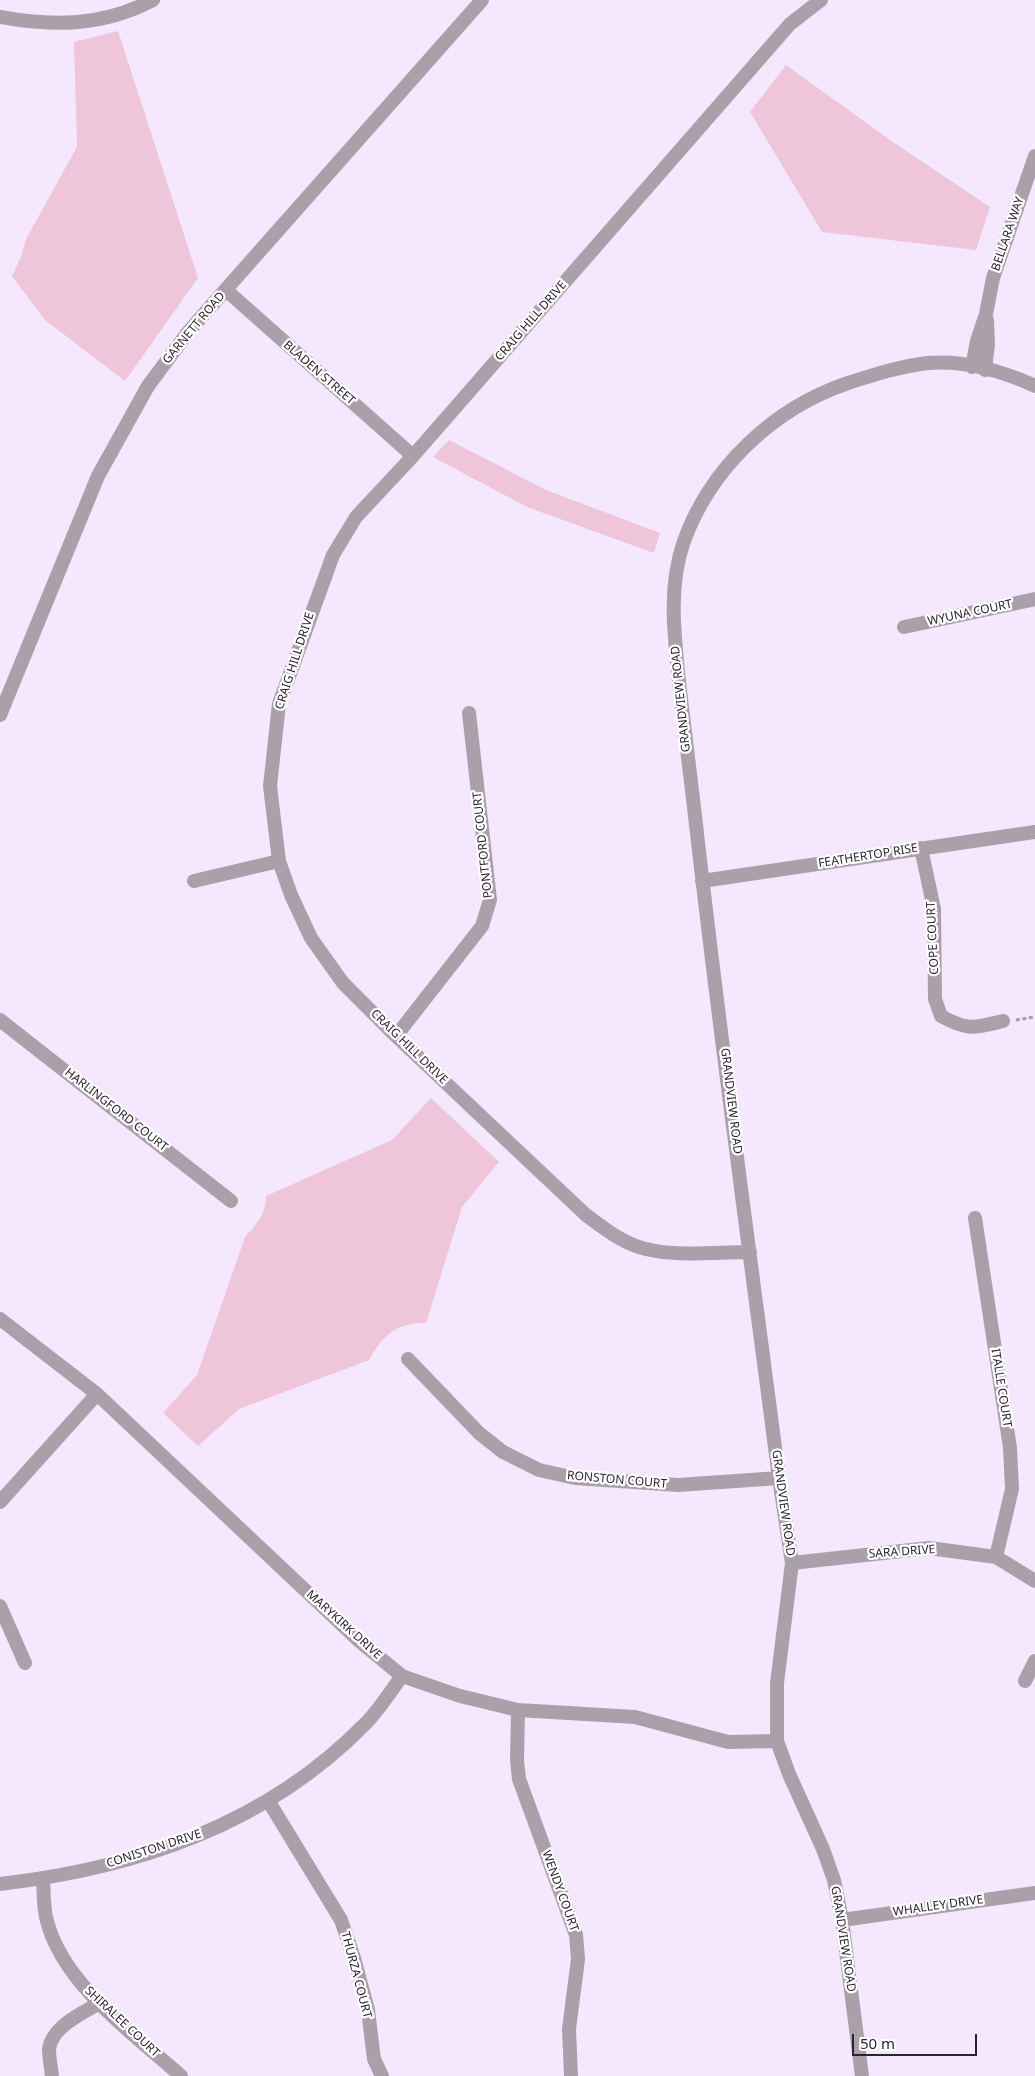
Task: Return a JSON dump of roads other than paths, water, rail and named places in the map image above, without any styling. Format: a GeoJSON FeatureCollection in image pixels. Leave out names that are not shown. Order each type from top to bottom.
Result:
{"type":"FeatureCollection","features":[{"type":"Feature","properties":{"kind":"street"},"geometry":{"type":"LineString","coordinates":[[0,17],[52,24],[87,21],[117,16],[153,0]]}},
{"type":"Feature","properties":{"kind":"street","name":"GARNETT ROAD"},"geometry":{"type":"LineString","coordinates":[[0,715],[98,476],[122,429],[148,386],[189,331],[482,0]]}},
{"type":"Feature","properties":{"kind":"street","name":"CRAIG HILL DRIVE"},"geometry":{"type":"LineString","coordinates":[[750,1252],[674,1253],[645,1249],[614,1236],[586,1215],[396,1036],[343,983],[311,938],[291,895],[279,861],[270,786],[279,704],[333,555],[356,517],[413,456],[790,24],[821,0]]}},
{"type":"Feature","properties":{"kind":"street","name":"BELLARA WAY"},"geometry":{"type":"LineString","coordinates":[[979,368],[977,342],[986,314],[993,278],[1035,156]]}},
{"type":"Feature","properties":{"kind":"street","name":"BLADEN STREET"},"geometry":{"type":"LineString","coordinates":[[226,290],[413,456]]}},
{"type":"Feature","properties":{"kind":"street","name":"GRANDVIEW ROAD"},"geometry":{"type":"LineString","coordinates":[[862,2076],[842,1920],[834,1880],[823,1849],[789,1774],[777,1741],[777,1683],[792,1563],[779,1478],[702,881],[673,628],[674,584],[684,542],[701,505],[721,474],[741,450],[794,407],[829,390],[895,370],[929,363],[979,368],[1001,373],[1035,386]]}},
{"type":"Feature","properties":{"kind":"street","name":"WYUNA COURT"},"geometry":{"type":"LineString","coordinates":[[904,626],[1035,599]]}},
{"type":"Feature","properties":{"kind":"street","name":"PONTFORD COURT"},"geometry":{"type":"LineString","coordinates":[[396,1036],[482,926],[490,900],[469,713]]}},
{"type":"Feature","properties":{"kind":"street","name":"FEATHERTOP RISE"},"geometry":{"type":"LineString","coordinates":[[702,881],[1035,832]]}},
{"type":"Feature","properties":{"kind":"street","name":"COPE COURT"},"geometry":{"type":"LineString","coordinates":[[920,848],[934,909],[935,999],[941,1016],[956,1024],[972,1028],[1003,1021]]}},
{"type":"Feature","properties":{"kind":"street"},"geometry":{"type":"LineString","coordinates":[[194,881],[279,861]]}},
{"type":"Feature","properties":{"kind":"street","name":"HARLINGFORD COURT"},"geometry":{"type":"LineString","coordinates":[[0,1020],[231,1201]]}},
{"type":"Feature","properties":{"kind":"street","name":"ITALLE COURT"},"geometry":{"type":"LineString","coordinates":[[975,1218],[1010,1448],[1012,1489],[996,1557]]}},
{"type":"Feature","properties":{"kind":"street","name":"MARYKIRK DRIVE"},"geometry":{"type":"LineString","coordinates":[[0,1318],[97,1394],[357,1639],[402,1676],[460,1696],[518,1710],[635,1717],[728,1742],[777,1741]]}},
{"type":"Feature","properties":{"kind":"street","name":"RONSTON COURT"},"geometry":{"type":"LineString","coordinates":[[408,1359],[479,1432],[503,1452],[539,1470],[575,1478],[678,1485],[779,1478]]}},
{"type":"Feature","properties":{"kind":"street"},"geometry":{"type":"LineString","coordinates":[[0,1502],[97,1394]]}},
{"type":"Feature","properties":{"kind":"street","name":"SARA DRIVE"},"geometry":{"type":"LineString","coordinates":[[792,1563],[929,1548],[996,1557],[1035,1581]]}},
{"type":"Feature","properties":{"kind":"street"},"geometry":{"type":"LineString","coordinates":[[0,1606],[25,1663]]}},
{"type":"Feature","properties":{"kind":"street"},"geometry":{"type":"LineString","coordinates":[[1025,1681],[1035,1661]]}},
{"type":"Feature","properties":{"kind":"street","name":"CONISTON DRIVE"},"geometry":{"type":"LineString","coordinates":[[0,1884],[44,1879],[124,1861],[197,1837],[268,1802],[328,1758],[366,1723],[402,1676]]}},
{"type":"Feature","properties":{"kind":"street","name":"WENDY COURT"},"geometry":{"type":"LineString","coordinates":[[518,1710],[517,1760],[519,1779],[576,1935],[578,1960],[569,2029],[571,2076]]}},
{"type":"Feature","properties":{"kind":"street","name":"THURZA COURT"},"geometry":{"type":"LineString","coordinates":[[268,1802],[341,1920],[354,1958],[368,2010],[374,2059],[382,2076]]}},
{"type":"Feature","properties":{"kind":"street","name":"SHIRALEE COURT"},"geometry":{"type":"LineString","coordinates":[[44,1879],[46,1920],[59,1954],[90,1994],[181,2076]]}},
{"type":"Feature","properties":{"kind":"street","name":"WHALLEY DRIVE"},"geometry":{"type":"LineString","coordinates":[[842,1920],[1035,1893]]}},
{"type":"Feature","properties":{"kind":"street"},"geometry":{"type":"LineString","coordinates":[[52,2076],[49,2049],[52,2038],[59,2029],[99,2003]]}}]}
